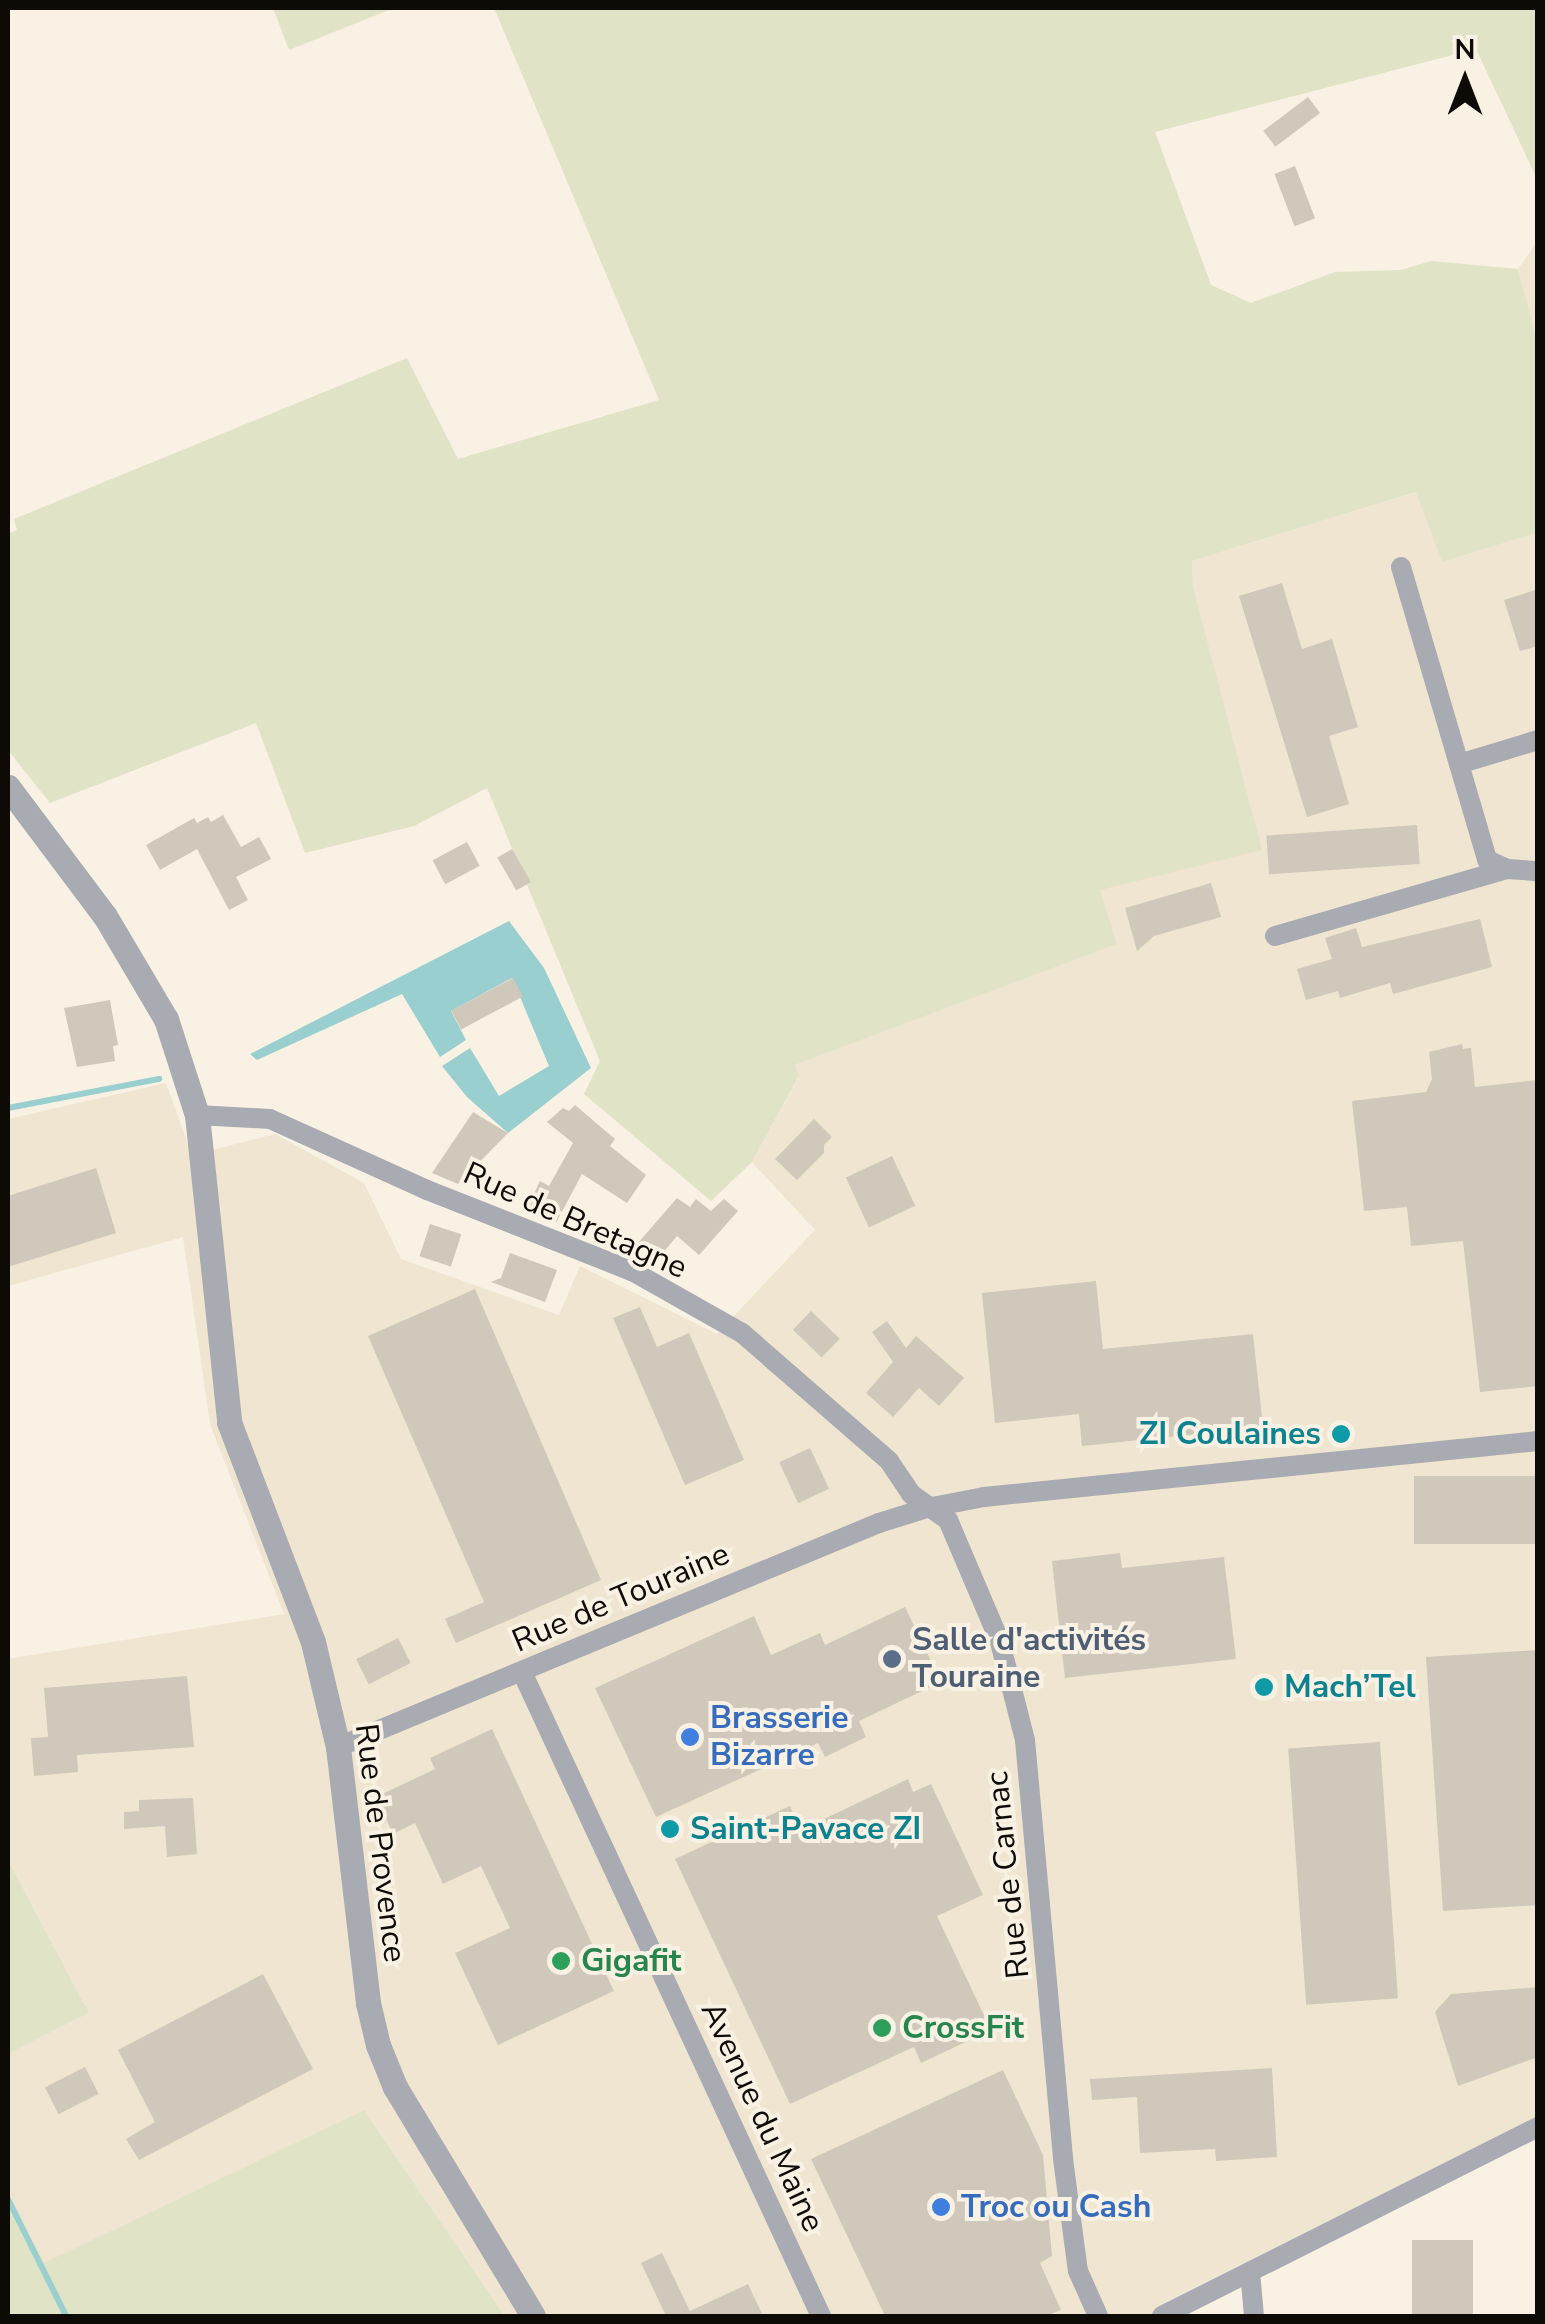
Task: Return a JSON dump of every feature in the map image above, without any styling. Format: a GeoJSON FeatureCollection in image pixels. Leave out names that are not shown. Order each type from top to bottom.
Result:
{"type":"FeatureCollection","features":[{"type":"Feature","properties":{"kind":"street"},"geometry":{"type":"LineString","coordinates":[[1401,567],[1487,860],[1507,870]]}},
{"type":"Feature","properties":{"kind":"street"},"geometry":{"type":"LineString","coordinates":[[1459,764],[1538,740]]}},
{"type":"Feature","properties":{"kind":"street","name":"Rue de Provence"},"geometry":{"type":"LineString","coordinates":[[8,786],[105,916],[166,1019],[197,1115],[229,1422],[313,1642],[338,1747],[368,2003],[378,2045],[394,2087],[533,2316]]}},
{"type":"Feature","properties":{"kind":"street"},"geometry":{"type":"LineString","coordinates":[[1275,936],[1507,870],[1538,871]]}},
{"type":"Feature","properties":{"kind":"street","name":"Rue de Bretagne"},"geometry":{"type":"LineString","coordinates":[[197,1115],[270,1119],[427,1190],[634,1272],[742,1333],[889,1460],[911,1494],[928,1508]]}},
{"type":"Feature","properties":{"kind":"street","name":"Rue de Touraine"},"geometry":{"type":"LineString","coordinates":[[338,1747],[879,1523],[928,1508],[984,1497],[1538,1441]]}},
{"type":"Feature","properties":{"kind":"street","name":"Rue de Carnac"},"geometry":{"type":"LineString","coordinates":[[928,1508],[948,1520],[1000,1642],[1024,1740],[1065,2173],[1078,2271],[1098,2316]]}},
{"type":"Feature","properties":{"kind":"street","name":"Avenue du Maine"},"geometry":{"type":"LineString","coordinates":[[522,1672],[821,2316]]}},
{"type":"Feature","properties":{"kind":"street"},"geometry":{"type":"LineString","coordinates":[[1162,2316],[1538,2127]]}},
{"type":"Feature","properties":{"kind":"street"},"geometry":{"type":"LineString","coordinates":[[1250,2272],[1254,2316]]}},
{"type":"Feature","properties":{"kind":"shaded area"},"geometry":{"type":"Polygon","coordinates":[[[1537,242],[1537,340],[1518,269],[1537,242]]]}},
{"type":"Feature","properties":{"kind":"shaded area"},"geometry":{"type":"Polygon","coordinates":[[[1417,492],[1442,562],[1537,533],[1537,2136],[1182,2316],[505,2316],[364,2110],[43,2264],[8,2200],[8,2054],[89,2013],[8,1860],[8,1659],[284,1614],[210,1424],[183,1237],[8,1286],[8,1119],[166,1083],[192,1155],[275,1134],[364,1183],[401,1259],[559,1315],[580,1266],[717,1334],[815,1230],[752,1162],[799,1077],[795,1065],[1116,944],[1099,890],[1193,587],[1192,561],[1417,492]]]}},
{"type":"Feature","properties":{"kind":"green space"},"geometry":{"type":"Polygon","coordinates":[[[273,8],[394,8],[289,50],[273,8]]]}},
{"type":"Feature","properties":{"kind":"green space"},"geometry":{"type":"Polygon","coordinates":[[[494,8],[1537,8],[1537,179],[1476,49],[1155,132],[1211,285],[1251,303],[1335,272],[1401,270],[1431,261],[1518,269],[1537,340],[1537,533],[1442,562],[1416,492],[1192,561],[1193,587],[1262,850],[1100,890],[1117,944],[795,1065],[799,1076],[752,1162],[711,1201],[584,1094],[600,1061],[487,788],[414,826],[305,853],[256,723],[50,803],[8,750],[8,534],[17,530],[14,519],[407,358],[458,459],[659,400],[494,8]]]}},
{"type":"Feature","properties":{"kind":"green space"},"geometry":{"type":"Polygon","coordinates":[[[8,1860],[89,2013],[8,2054],[8,1860]]]}},
{"type":"Feature","properties":{"kind":"green space"},"geometry":{"type":"Polygon","coordinates":[[[364,2110],[505,2316],[8,2316],[8,2199],[44,2263],[364,2110]]]}},
{"type":"Feature","properties":{"kind":"water"},"geometry":{"type":"Polygon","coordinates":[[[509,921],[544,968],[591,1068],[508,1133],[467,1097],[442,1066],[470,1048],[499,1096],[549,1066],[512,978],[451,1011],[466,1040],[440,1057],[402,994],[257,1060],[250,1054],[509,921]]]}},
{"type":"Feature","properties":{"kind":"building"},"geometry":{"type":"Polygon","coordinates":[[[1308,97],[1320,113],[1275,147],[1263,131],[1308,97]]]}},
{"type":"Feature","properties":{"kind":"building"},"geometry":{"type":"Polygon","coordinates":[[[1295,166],[1315,218],[1295,226],[1274,174],[1295,166]]]}},
{"type":"Feature","properties":{"kind":"building"},"geometry":{"type":"Polygon","coordinates":[[[1282,583],[1302,649],[1332,639],[1358,727],[1329,736],[1349,804],[1307,817],[1239,596],[1282,583]]]}},
{"type":"Feature","properties":{"kind":"building"},"geometry":{"type":"Polygon","coordinates":[[[1538,589],[1538,646],[1520,651],[1504,600],[1538,589]]]}},
{"type":"Feature","properties":{"kind":"building"},"geometry":{"type":"Polygon","coordinates":[[[223,815],[241,847],[259,837],[271,859],[236,877],[248,900],[229,910],[197,849],[160,870],[146,845],[194,818],[197,823],[208,817],[211,822],[223,815]]]}},
{"type":"Feature","properties":{"kind":"building"},"geometry":{"type":"Polygon","coordinates":[[[1417,825],[1420,864],[1269,874],[1266,836],[1417,825]]]}},
{"type":"Feature","properties":{"kind":"building"},"geometry":{"type":"Polygon","coordinates":[[[467,842],[480,866],[445,884],[433,860],[467,842]]]}},
{"type":"Feature","properties":{"kind":"building"},"geometry":{"type":"Polygon","coordinates":[[[512,849],[531,882],[516,890],[497,858],[512,849]]]}},
{"type":"Feature","properties":{"kind":"building"},"geometry":{"type":"Polygon","coordinates":[[[1211,883],[1221,917],[1154,936],[1137,951],[1125,908],[1211,883]]]}},
{"type":"Feature","properties":{"kind":"building"},"geometry":{"type":"Polygon","coordinates":[[[1480,919],[1492,967],[1393,994],[1390,983],[1340,998],[1338,991],[1306,1000],[1297,969],[1332,959],[1325,938],[1356,928],[1362,947],[1480,919]]]}},
{"type":"Feature","properties":{"kind":"building"},"geometry":{"type":"Polygon","coordinates":[[[513,978],[523,997],[461,1029],[451,1011],[513,978]]]}},
{"type":"Feature","properties":{"kind":"building"},"geometry":{"type":"Polygon","coordinates":[[[110,1000],[118,1045],[113,1046],[115,1061],[77,1067],[64,1008],[110,1000]]]}},
{"type":"Feature","properties":{"kind":"building"},"geometry":{"type":"Polygon","coordinates":[[[1462,1044],[1463,1049],[1471,1048],[1475,1087],[1538,1080],[1538,1386],[1480,1392],[1463,1241],[1411,1246],[1407,1207],[1364,1211],[1352,1101],[1426,1092],[1432,1079],[1429,1052],[1462,1044]]]}},
{"type":"Feature","properties":{"kind":"building"},"geometry":{"type":"Polygon","coordinates":[[[575,1105],[615,1139],[610,1146],[646,1175],[627,1203],[582,1174],[556,1223],[526,1210],[540,1181],[549,1186],[573,1143],[547,1122],[563,1108],[569,1111],[575,1105]]]}},
{"type":"Feature","properties":{"kind":"building"},"geometry":{"type":"Polygon","coordinates":[[[473,1112],[508,1133],[458,1184],[432,1173],[473,1112]]]}},
{"type":"Feature","properties":{"kind":"building"},"geometry":{"type":"Polygon","coordinates":[[[814,1119],[832,1137],[824,1145],[824,1153],[797,1180],[775,1159],[814,1119]]]}},
{"type":"Feature","properties":{"kind":"building"},"geometry":{"type":"Polygon","coordinates":[[[892,1156],[915,1206],[869,1227],[846,1178],[892,1156]]]}},
{"type":"Feature","properties":{"kind":"building"},"geometry":{"type":"Polygon","coordinates":[[[96,1168],[116,1233],[8,1267],[8,1196],[96,1168]]]}},
{"type":"Feature","properties":{"kind":"building"},"geometry":{"type":"Polygon","coordinates":[[[677,1198],[690,1207],[696,1199],[711,1211],[724,1199],[738,1211],[699,1255],[677,1236],[657,1260],[638,1243],[677,1198]]]}},
{"type":"Feature","properties":{"kind":"building"},"geometry":{"type":"Polygon","coordinates":[[[430,1224],[461,1234],[451,1267],[419,1256],[430,1224]]]}},
{"type":"Feature","properties":{"kind":"building"},"geometry":{"type":"Polygon","coordinates":[[[510,1253],[557,1270],[545,1302],[491,1282],[501,1278],[510,1253]]]}},
{"type":"Feature","properties":{"kind":"building"},"geometry":{"type":"Polygon","coordinates":[[[1096,1281],[1103,1349],[1253,1334],[1263,1427],[1082,1446],[1079,1414],[995,1423],[982,1293],[1096,1281]]]}},
{"type":"Feature","properties":{"kind":"building"},"geometry":{"type":"Polygon","coordinates":[[[475,1289],[601,1580],[456,1643],[445,1619],[484,1602],[368,1336],[475,1289]]]}},
{"type":"Feature","properties":{"kind":"building"},"geometry":{"type":"Polygon","coordinates":[[[640,1307],[657,1347],[689,1333],[744,1460],[685,1485],[613,1318],[640,1307]]]}},
{"type":"Feature","properties":{"kind":"building"},"geometry":{"type":"Polygon","coordinates":[[[811,1311],[840,1339],[822,1357],[793,1330],[811,1311]]]}},
{"type":"Feature","properties":{"kind":"building"},"geometry":{"type":"Polygon","coordinates":[[[887,1321],[906,1348],[916,1336],[964,1378],[939,1406],[919,1388],[893,1417],[866,1393],[893,1362],[872,1332],[887,1321]]]}},
{"type":"Feature","properties":{"kind":"building"},"geometry":{"type":"Polygon","coordinates":[[[810,1448],[829,1489],[798,1503],[779,1462],[810,1448]]]}},
{"type":"Feature","properties":{"kind":"building"},"geometry":{"type":"Polygon","coordinates":[[[1414,1476],[1538,1476],[1538,1544],[1414,1544],[1414,1476]]]}},
{"type":"Feature","properties":{"kind":"building"},"geometry":{"type":"Polygon","coordinates":[[[1120,1553],[1122,1568],[1224,1557],[1236,1659],[1065,1678],[1052,1561],[1120,1553]]]}},
{"type":"Feature","properties":{"kind":"building"},"geometry":{"type":"Polygon","coordinates":[[[905,1607],[941,1682],[859,1721],[866,1737],[825,1757],[818,1743],[656,1817],[595,1688],[754,1616],[771,1655],[820,1633],[825,1645],[905,1607]]]}},
{"type":"Feature","properties":{"kind":"building"},"geometry":{"type":"Polygon","coordinates":[[[398,1638],[411,1663],[369,1684],[356,1659],[398,1638]]]}},
{"type":"Feature","properties":{"kind":"building"},"geometry":{"type":"Polygon","coordinates":[[[1538,1650],[1538,1905],[1443,1911],[1426,1657],[1538,1650]]]}},
{"type":"Feature","properties":{"kind":"building"},"geometry":{"type":"Polygon","coordinates":[[[187,1676],[194,1747],[77,1755],[78,1772],[34,1776],[31,1738],[48,1737],[44,1688],[187,1676]]]}},
{"type":"Feature","properties":{"kind":"building"},"geometry":{"type":"Polygon","coordinates":[[[492,1729],[614,1991],[498,2045],[455,1953],[510,1928],[481,1866],[443,1884],[415,1823],[393,1834],[376,1797],[435,1769],[430,1758],[492,1729]]]}},
{"type":"Feature","properties":{"kind":"building"},"geometry":{"type":"Polygon","coordinates":[[[1380,1742],[1398,1998],[1306,2005],[1288,1748],[1380,1742]]]}},
{"type":"Feature","properties":{"kind":"building"},"geometry":{"type":"Polygon","coordinates":[[[908,1779],[913,1792],[931,1784],[983,1895],[937,1916],[991,2030],[921,2063],[914,2047],[790,2104],[675,1859],[790,1806],[801,1830],[908,1779]]]}},
{"type":"Feature","properties":{"kind":"building"},"geometry":{"type":"Polygon","coordinates":[[[193,1798],[197,1854],[167,1857],[165,1826],[124,1829],[124,1812],[139,1811],[139,1800],[193,1798]]]}},
{"type":"Feature","properties":{"kind":"building"},"geometry":{"type":"Polygon","coordinates":[[[263,1974],[313,2069],[139,2160],[126,2139],[155,2122],[118,2050],[263,1974]]]}},
{"type":"Feature","properties":{"kind":"building"},"geometry":{"type":"Polygon","coordinates":[[[1538,1987],[1538,2057],[1458,2086],[1435,2012],[1451,1994],[1538,1987]]]}},
{"type":"Feature","properties":{"kind":"building"},"geometry":{"type":"Polygon","coordinates":[[[85,2067],[99,2094],[59,2114],[45,2087],[85,2067]]]}},
{"type":"Feature","properties":{"kind":"building"},"geometry":{"type":"Polygon","coordinates":[[[1272,2068],[1277,2157],[1216,2161],[1215,2149],[1140,2153],[1137,2097],[1092,2100],[1090,2079],[1272,2068]]]}},
{"type":"Feature","properties":{"kind":"building","name":"Troc ou Cash"},"geometry":{"type":"Polygon","coordinates":[[[1003,2070],[1043,2155],[1052,2256],[1040,2263],[1061,2310],[1046,2316],[885,2316],[811,2159],[1003,2070]]]}},
{"type":"Feature","properties":{"kind":"building"},"geometry":{"type":"Polygon","coordinates":[[[1412,2240],[1473,2240],[1473,2316],[1412,2316],[1412,2240]]]}},
{"type":"Feature","properties":{"kind":"building"},"geometry":{"type":"Polygon","coordinates":[[[662,2253],[690,2311],[748,2284],[763,2316],[666,2316],[641,2263],[662,2253]]]}},
{"type":"Feature","properties":{"kind":"waterway"},"geometry":{"type":"LineString","coordinates":[[8,1108],[159,1079]]}},
{"type":"Feature","properties":{"kind":"waterway"},"geometry":{"type":"LineString","coordinates":[[8,2199],[66,2316]]}},
{"type":"Feature","properties":{"kind":"place","name":"ZI Coulaines"},"geometry":{"type":"Point","coordinates":[1341,1434]}},
{"type":"Feature","properties":{"kind":"place","name":"Salle d'activités Touraine"},"geometry":{"type":"Point","coordinates":[892,1659]}},
{"type":"Feature","properties":{"kind":"place","name":"Mach’Tel"},"geometry":{"type":"Point","coordinates":[1264,1687]}},
{"type":"Feature","properties":{"kind":"place","name":"Brasserie Bizarre"},"geometry":{"type":"Point","coordinates":[690,1737]}},
{"type":"Feature","properties":{"kind":"place","name":"Saint-Pavace ZI"},"geometry":{"type":"Point","coordinates":[670,1829]}},
{"type":"Feature","properties":{"kind":"place","name":"Gigafit"},"geometry":{"type":"Point","coordinates":[561,1961]}},
{"type":"Feature","properties":{"kind":"place","name":"CrossFit"},"geometry":{"type":"Point","coordinates":[882,2028]}},
{"type":"Feature","properties":{"kind":"place","name":"Troc ou Cash"},"geometry":{"type":"Point","coordinates":[941,2207]}}]}
